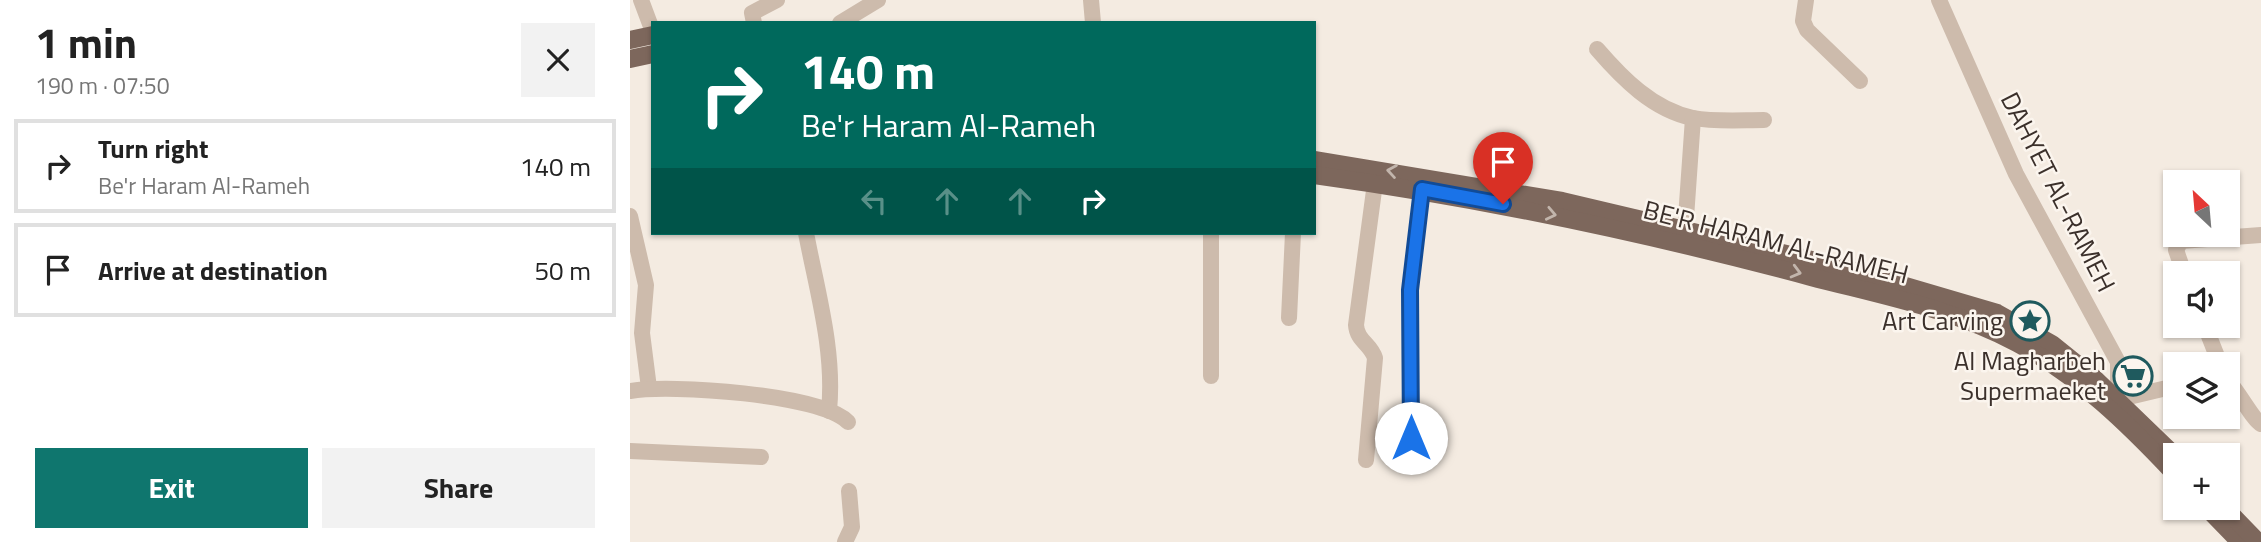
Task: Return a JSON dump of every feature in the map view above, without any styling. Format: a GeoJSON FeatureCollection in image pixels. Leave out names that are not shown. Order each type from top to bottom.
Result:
{"type":"FeatureCollection","features":[{"type":"Feature","properties":{"kind":"main road"},"geometry":{"type":"LineString","coordinates":[[630,40],[651,34]]}},
{"type":"Feature","properties":{"kind":"main road"},"geometry":{"type":"LineString","coordinates":[[630,59],[651,54]]}},
{"type":"Feature","properties":{"kind":"main road","name":"BE'R HARAM AL-RAMEH"},"geometry":{"type":"LineString","coordinates":[[1316,160],[1562,201],[1837,266],[1997,313],[2052,344],[2163,446]]}},
{"type":"Feature","properties":{"kind":"main road","name":"BE'R HARAM AL-RAMEH"},"geometry":{"type":"LineString","coordinates":[[1316,175],[1422,189],[1503,204],[1747,259],[1955,316],[2019,344],[2109,399],[2163,460]]}},
{"type":"Feature","properties":{"kind":"main road"},"geometry":{"type":"LineString","coordinates":[[2219,520],[2240,542]]}},
{"type":"Feature","properties":{"kind":"main road"},"geometry":{"type":"LineString","coordinates":[[2237,520],[2258,542]]}},
{"type":"Feature","properties":{"kind":"street"},"geometry":{"type":"LineString","coordinates":[[641,0],[651,28]]}},
{"type":"Feature","properties":{"kind":"street"},"geometry":{"type":"LineString","coordinates":[[754,21],[752,13],[777,0]]}},
{"type":"Feature","properties":{"kind":"street"},"geometry":{"type":"LineString","coordinates":[[843,21],[878,0]]}},
{"type":"Feature","properties":{"kind":"street"},"geometry":{"type":"LineString","coordinates":[[1091,0],[1093,21]]}},
{"type":"Feature","properties":{"kind":"street"},"geometry":{"type":"LineString","coordinates":[[1806,0],[1803,21],[1807,30],[1860,81]]}},
{"type":"Feature","properties":{"kind":"street","name":"DAHYET AL-RAMEH"},"geometry":{"type":"LineString","coordinates":[[1939,0],[2016,174],[2113,351],[2119,372],[2109,399]]}},
{"type":"Feature","properties":{"kind":"street"},"geometry":{"type":"LineString","coordinates":[[1597,49],[1623,79],[1660,106],[1693,118],[1764,120]]}},
{"type":"Feature","properties":{"kind":"street"},"geometry":{"type":"LineString","coordinates":[[1685,232],[1693,118]]}},
{"type":"Feature","properties":{"kind":"street"},"geometry":{"type":"LineString","coordinates":[[1366,460],[1375,358],[1372,350],[1360,339],[1356,325],[1375,183]]}},
{"type":"Feature","properties":{"kind":"street"},"geometry":{"type":"LineString","coordinates":[[1411,438],[1410,290],[1422,189]]}},
{"type":"Feature","properties":{"kind":"street"},"geometry":{"type":"LineString","coordinates":[[630,216],[646,285],[642,333],[649,388]]}},
{"type":"Feature","properties":{"kind":"street"},"geometry":{"type":"LineString","coordinates":[[806,235],[827,340],[832,384],[830,411]]}},
{"type":"Feature","properties":{"kind":"street"},"geometry":{"type":"LineString","coordinates":[[1211,235],[1211,376]]}},
{"type":"Feature","properties":{"kind":"street"},"geometry":{"type":"LineString","coordinates":[[1289,318],[1293,235]]}},
{"type":"Feature","properties":{"kind":"street"},"geometry":{"type":"LineString","coordinates":[[2179,261],[2176,250],[2181,241],[2261,236]]}},
{"type":"Feature","properties":{"kind":"street"},"geometry":{"type":"LineString","coordinates":[[630,391],[649,388],[727,389],[830,411],[848,422]]}},
{"type":"Feature","properties":{"kind":"street"},"geometry":{"type":"LineString","coordinates":[[2109,399],[2133,397],[2163,389]]}},
{"type":"Feature","properties":{"kind":"street"},"geometry":{"type":"LineString","coordinates":[[2240,394],[2255,421],[2261,424]]}},
{"type":"Feature","properties":{"kind":"street"},"geometry":{"type":"LineString","coordinates":[[630,451],[761,457]]}},
{"type":"Feature","properties":{"kind":"street"},"geometry":{"type":"LineString","coordinates":[[845,542],[852,527],[849,491]]}},
{"type":"Feature","properties":{"kind":"place","name":"Art Carving"},"geometry":{"type":"Point","coordinates":[2030,321]}},
{"type":"Feature","properties":{"kind":"place","name":"Al Magharbeh Supermaeket"},"geometry":{"type":"Point","coordinates":[2133,376]}},
{"type":"Feature","properties":{"kind":"route"},"geometry":{"type":"LineString","coordinates":[[1411,438],[1410,290],[1422,189],[1503,204]]}}]}
